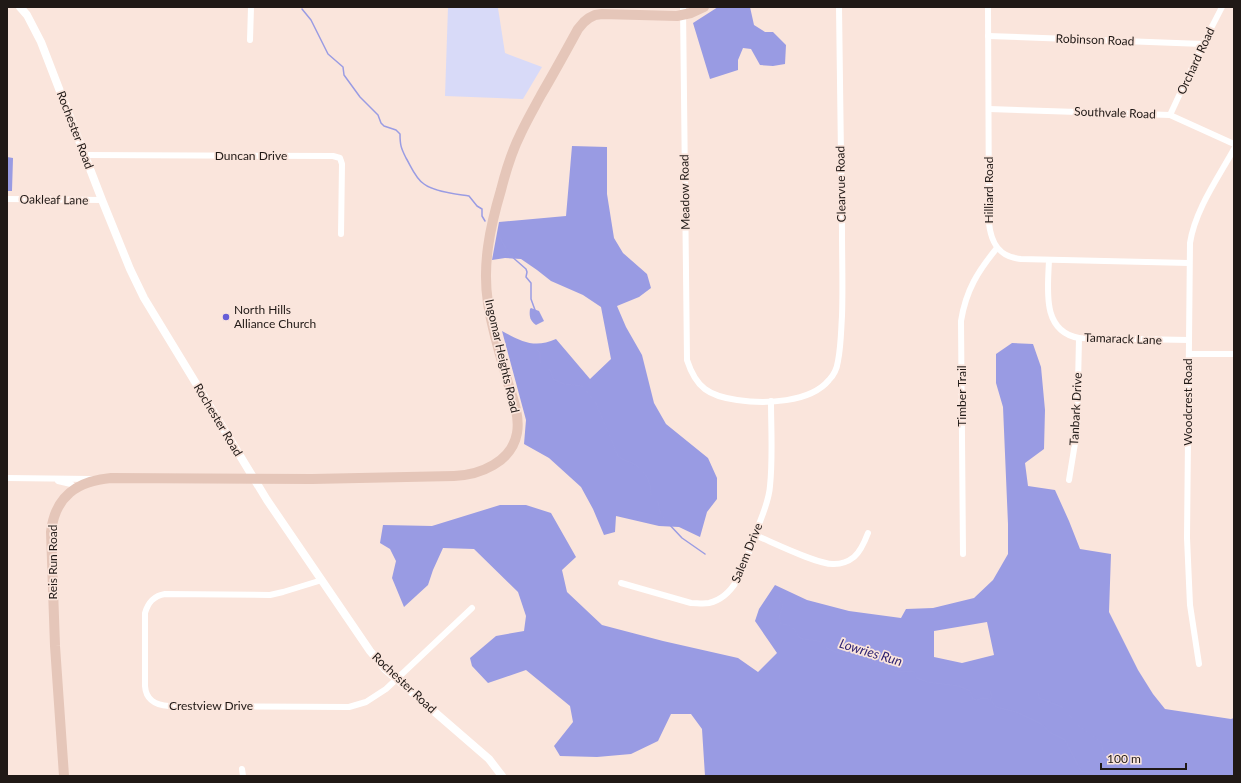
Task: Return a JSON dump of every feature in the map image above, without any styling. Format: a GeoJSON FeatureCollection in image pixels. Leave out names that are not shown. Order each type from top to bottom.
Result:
{"type":"FeatureCollection","features":[{"type":"Feature","properties":{"kind":"main road","name":"Ingomar Heights Road"},"geometry":{"type":"LineString","coordinates":[[254,479],[462,476],[488,469],[504,456],[512,446],[515,439],[517,433],[517,418],[493,329],[488,303],[486,261],[494,213],[515,144],[578,29],[589,18],[595,15],[607,13],[669,16],[683,11],[704,7]]}},
{"type":"Feature","properties":{"kind":"main road","name":"Reis Run Road"},"geometry":{"type":"LineString","coordinates":[[64,776],[55,646],[51,532],[53,517],[57,508],[65,497],[76,488],[102,479],[254,479]]}},
{"type":"Feature","properties":{"kind":"street","name":"Rochester Road"},"geometry":{"type":"LineString","coordinates":[[20,7],[27,15],[42,42],[102,200],[130,269],[144,298],[254,479],[370,652],[396,678],[490,759],[502,776]]}},
{"type":"Feature","properties":{"kind":"street"},"geometry":{"type":"LineString","coordinates":[[250,40],[251,7]]}},
{"type":"Feature","properties":{"kind":"street","name":"Clearvue Road"},"geometry":{"type":"LineString","coordinates":[[693,376],[703,388],[716,395],[742,400],[771,401],[797,398],[819,388],[829,380],[836,369],[841,345],[843,284],[839,7]]}},
{"type":"Feature","properties":{"kind":"street","name":"Hilliard Road"},"geometry":{"type":"LineString","coordinates":[[988,7],[989,223],[991,237],[997,248]]}},
{"type":"Feature","properties":{"kind":"street","name":"Orchard Road"},"geometry":{"type":"LineString","coordinates":[[1170,116],[1203,44],[1222,7]]}},
{"type":"Feature","properties":{"kind":"street","name":"Meadow Road"},"geometry":{"type":"LineString","coordinates":[[683,11],[686,352],[687,360],[693,376]]}},
{"type":"Feature","properties":{"kind":"street","name":"Robinson Road"},"geometry":{"type":"LineString","coordinates":[[988,36],[1203,44]]}},
{"type":"Feature","properties":{"kind":"street","name":"Southvale Road"},"geometry":{"type":"LineString","coordinates":[[989,109],[1170,116],[1234,144]]}},
{"type":"Feature","properties":{"kind":"street","name":"Woodcrest Road"},"geometry":{"type":"LineString","coordinates":[[1199,664],[1192,628],[1188,583],[1187,538],[1189,263],[1191,233],[1197,216],[1234,149]]}},
{"type":"Feature","properties":{"kind":"street","name":"Duncan Drive"},"geometry":{"type":"LineString","coordinates":[[85,155],[333,156],[340,158],[342,164],[341,234]]}},
{"type":"Feature","properties":{"kind":"street","name":"Oakleaf Lane"},"geometry":{"type":"LineString","coordinates":[[7,199],[102,200]]}},
{"type":"Feature","properties":{"kind":"street"},"geometry":{"type":"LineString","coordinates":[[997,248],[1003,253],[1015,258],[1189,263]]}},
{"type":"Feature","properties":{"kind":"street","name":"Timber Trail"},"geometry":{"type":"LineString","coordinates":[[963,554],[961,321],[965,301],[972,283],[979,271],[997,248]]}},
{"type":"Feature","properties":{"kind":"street","name":"Tamarack Lane"},"geometry":{"type":"LineString","coordinates":[[1049,260],[1048,301],[1053,320],[1062,330],[1078,338],[1189,340]]}},
{"type":"Feature","properties":{"kind":"street","name":"Tanbark Drive"},"geometry":{"type":"LineString","coordinates":[[1069,480],[1077,431],[1078,338]]}},
{"type":"Feature","properties":{"kind":"street"},"geometry":{"type":"LineString","coordinates":[[1189,354],[1234,354]]}},
{"type":"Feature","properties":{"kind":"street","name":"Salem Drive"},"geometry":{"type":"LineString","coordinates":[[621,583],[691,603],[709,603],[718,600],[734,586],[755,535],[769,494],[771,401]]}},
{"type":"Feature","properties":{"kind":"street"},"geometry":{"type":"LineString","coordinates":[[7,478],[102,479]]}},
{"type":"Feature","properties":{"kind":"street"},"geometry":{"type":"LineString","coordinates":[[47,478],[71,484],[76,488]]}},
{"type":"Feature","properties":{"kind":"street"},"geometry":{"type":"LineString","coordinates":[[755,535],[817,561],[834,564],[841,563],[854,557],[859,552],[868,533]]}},
{"type":"Feature","properties":{"kind":"street","name":"Crestview Drive"},"geometry":{"type":"LineString","coordinates":[[322,580],[270,595],[164,594],[156,597],[149,602],[145,613],[145,692],[148,698],[157,704],[163,705],[349,706],[366,702],[373,698],[386,689],[396,678]]}},
{"type":"Feature","properties":{"kind":"street"},"geometry":{"type":"LineString","coordinates":[[396,678],[472,608]]}},
{"type":"Feature","properties":{"kind":"street"},"geometry":{"type":"LineString","coordinates":[[242,769],[243,776]]}},
{"type":"Feature","properties":{"kind":"shaded area"},"geometry":{"type":"Polygon","coordinates":[[[448,7],[498,8],[505,53],[542,67],[523,99],[445,96],[448,7]]]}},
{"type":"Feature","properties":{"kind":"shaded area"},"geometry":{"type":"Polygon","coordinates":[[[718,7],[750,7],[754,25],[765,32],[773,32],[786,45],[785,64],[773,66],[760,65],[751,49],[743,48],[738,60],[738,70],[710,79],[693,23],[718,7]]]}},
{"type":"Feature","properties":{"kind":"shaded area"},"geometry":{"type":"Polygon","coordinates":[[[572,146],[607,147],[607,194],[614,238],[623,253],[647,274],[651,288],[639,297],[617,306],[626,327],[642,355],[654,403],[666,424],[708,458],[717,478],[717,499],[707,512],[700,537],[679,527],[659,526],[616,516],[615,532],[604,535],[593,509],[581,487],[549,458],[524,444],[526,420],[502,331],[522,341],[534,344],[556,339],[590,379],[611,359],[601,307],[583,295],[551,281],[521,259],[505,258],[492,260],[499,222],[566,216],[572,146]]]}},
{"type":"Feature","properties":{"kind":"shaded area"},"geometry":{"type":"Polygon","coordinates":[[[7,157],[13,158],[12,191],[7,191],[7,157]]]}},
{"type":"Feature","properties":{"kind":"shaded area"},"geometry":{"type":"Polygon","coordinates":[[[531,308],[539,311],[544,321],[536,325],[531,320],[531,308]]]}},
{"type":"Feature","properties":{"kind":"shaded area"},"geometry":{"type":"Polygon","coordinates":[[[1012,343],[1033,344],[1041,367],[1045,410],[1044,449],[1025,463],[1028,486],[1055,490],[1080,549],[1111,554],[1109,612],[1138,670],[1153,694],[1165,709],[1231,719],[1234,718],[1234,776],[705,776],[702,729],[691,714],[671,714],[658,741],[631,754],[597,757],[560,756],[554,746],[573,722],[570,706],[526,670],[488,683],[472,666],[470,658],[496,636],[524,631],[526,616],[518,592],[474,549],[443,548],[428,585],[404,607],[392,578],[396,561],[390,549],[380,543],[383,525],[432,526],[500,505],[526,505],[551,513],[576,557],[562,570],[567,592],[602,625],[738,658],[758,672],[777,653],[755,621],[759,609],[775,585],[807,600],[849,611],[901,618],[906,609],[933,608],[974,598],[993,580],[1008,554],[1003,407],[996,383],[996,354],[1012,343]],[[987,622],[934,631],[934,657],[962,663],[994,655],[987,622]]]}},
{"type":"Feature","properties":{"kind":"waterway"},"geometry":{"type":"LineString","coordinates":[[302,9],[311,20],[328,54],[343,67],[344,75],[360,97],[378,115],[384,126],[396,130],[400,134],[403,152],[418,179],[428,187],[469,196],[477,206],[482,209],[482,216],[485,221]]}},
{"type":"Feature","properties":{"kind":"waterway","name":"Lowries Run"},"geometry":{"type":"LineString","coordinates":[[499,236],[510,255],[526,269],[526,277],[531,283],[531,299],[535,310]]}},
{"type":"Feature","properties":{"kind":"waterway","name":"Lowries Run"},"geometry":{"type":"LineString","coordinates":[[537,350],[540,353],[540,362],[550,370],[553,379],[564,384],[582,386],[596,403],[618,456],[632,463],[643,472],[650,485],[651,494],[658,502],[660,513],[682,538],[705,554]]}},
{"type":"Feature","properties":{"kind":"waterway","name":"Lowries Run"},"geometry":{"type":"LineString","coordinates":[[777,597],[783,605],[779,617],[781,624],[789,625],[794,629],[799,637],[803,639],[819,641],[833,651],[886,666],[897,672],[914,672],[917,678],[927,682],[959,686],[970,691],[973,699],[990,699]]}},
{"type":"Feature","properties":{"kind":"waterway","name":"Lowries Run"},"geometry":{"type":"LineString","coordinates":[[990,691],[992,697],[990,699]]}},
{"type":"Feature","properties":{"kind":"waterway"},"geometry":{"type":"LineString","coordinates":[[1038,691],[1039,698],[1062,707],[1079,726],[1101,742],[1107,770],[1113,776]]}},
{"type":"Feature","properties":{"kind":"waterway","name":"Lowries Run"},"geometry":{"type":"LineString","coordinates":[[990,699],[996,707],[1016,712],[1027,717],[1041,724],[1051,733],[1065,740],[1081,771],[1093,773],[1096,776]]}},
{"type":"Feature","properties":{"kind":"place","name":"North Hills Alliance Church"},"geometry":{"type":"Point","coordinates":[226,317]}}]}
